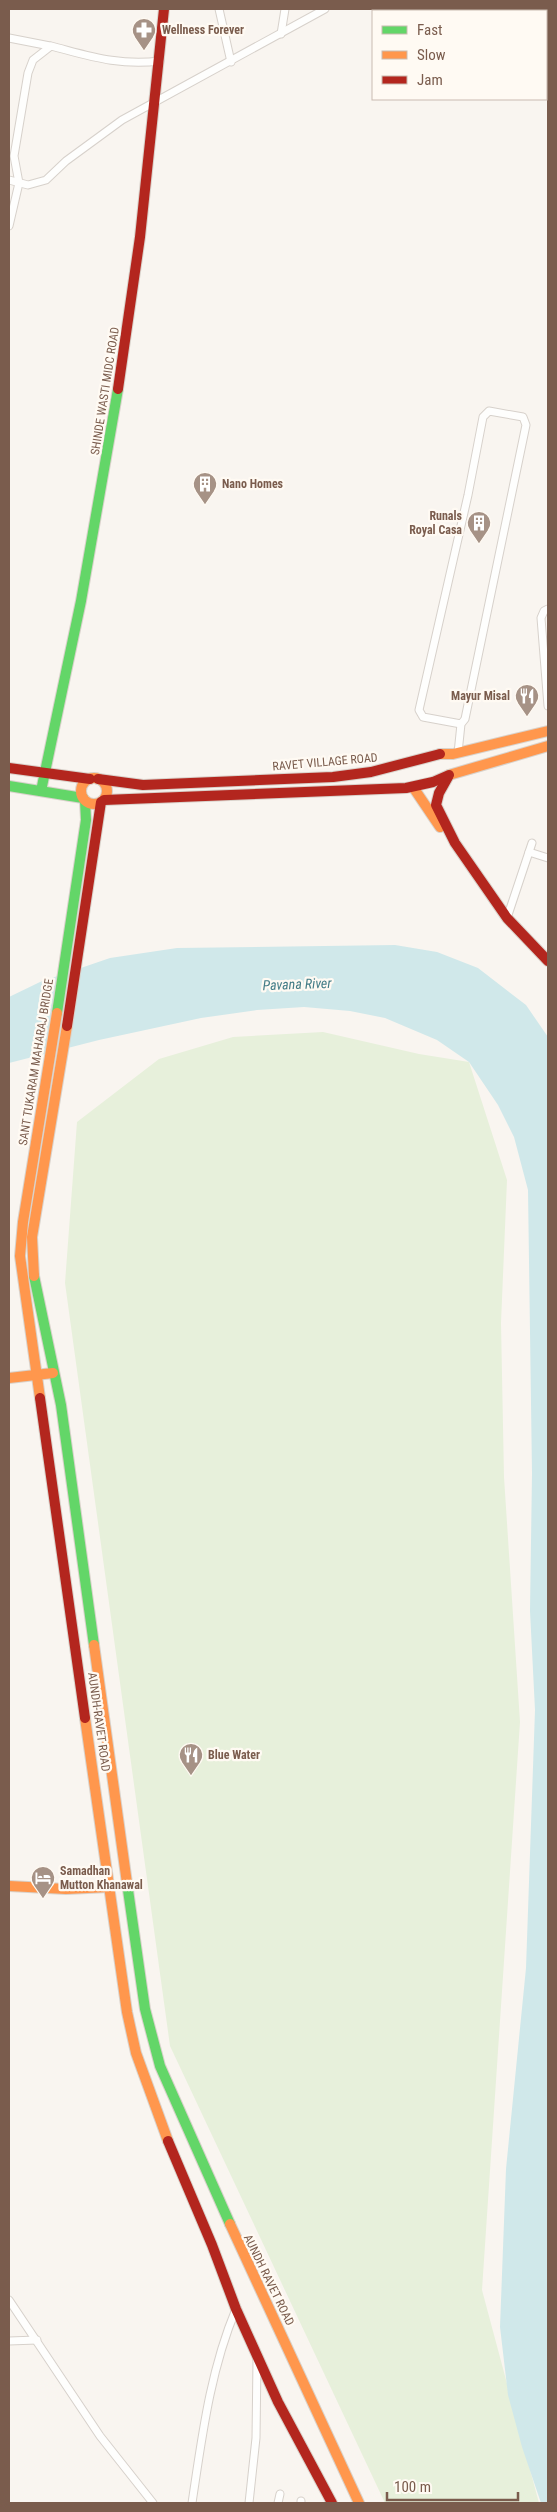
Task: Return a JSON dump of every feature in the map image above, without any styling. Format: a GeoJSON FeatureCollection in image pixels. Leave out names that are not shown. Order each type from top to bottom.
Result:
{"type":"FeatureCollection","features":[{"type":"Feature","properties":{"kind":"main road","name":"SHINDE WASTI MIDC ROAD"},"geometry":{"type":"LineString","coordinates":[[41,791],[85,584],[122,368],[156,102],[164,9]]}},
{"type":"Feature","properties":{"kind":"main road","name":"RAVET VILLAGE ROAD"},"geometry":{"type":"LineString","coordinates":[[94,779],[143,785],[333,776],[398,766],[445,753],[456,754],[548,731]]}},
{"type":"Feature","properties":{"kind":"main road"},"geometry":{"type":"LineString","coordinates":[[9,786],[84,800],[93,804],[102,801],[410,787],[448,777],[458,771],[548,746]]}},
{"type":"Feature","properties":{"kind":"main road"},"geometry":{"type":"LineString","coordinates":[[456,754],[459,762],[458,771]]}},
{"type":"Feature","properties":{"kind":"main road"},"geometry":{"type":"LineString","coordinates":[[398,766],[399,784],[410,787],[455,843],[507,918],[548,961]]}},
{"type":"Feature","properties":{"kind":"main road"},"geometry":{"type":"LineString","coordinates":[[9,768],[94,779],[106,788],[102,801]]}},
{"type":"Feature","properties":{"kind":"main road"},"geometry":{"type":"LineString","coordinates":[[448,777],[439,793],[436,805],[455,843]]}},
{"type":"Feature","properties":{"kind":"main road"},"geometry":{"type":"LineString","coordinates":[[84,800],[82,786],[94,779]]}},
{"type":"Feature","properties":{"kind":"main road","name":"SANT TUKARAM MAHARAJ BRIDGE"},"geometry":{"type":"LineString","coordinates":[[36,1375],[22,1276],[20,1236],[74,911],[86,820],[84,800]]}},
{"type":"Feature","properties":{"kind":"main road","name":"SANT TUKARAM MAHARAJ BRIDGE"},"geometry":{"type":"LineString","coordinates":[[53,1373],[34,1274],[32,1237],[86,912],[102,801]]}},
{"type":"Feature","properties":{"kind":"main road"},"geometry":{"type":"LineString","coordinates":[[9,1378],[53,1373]]}},
{"type":"Feature","properties":{"kind":"main road","name":"AUNDH-RAVET ROAD"},"geometry":{"type":"LineString","coordinates":[[53,1373],[61,1405],[146,2009],[160,2066]]}},
{"type":"Feature","properties":{"kind":"main road","name":"AUNDH-RAVET ROAD"},"geometry":{"type":"LineString","coordinates":[[36,1375],[127,2012],[142,2072],[156,2115],[236,2309]]}},
{"type":"Feature","properties":{"kind":"main road"},"geometry":{"type":"LineString","coordinates":[[9,1886],[66,1890],[109,1887]]}},
{"type":"Feature","properties":{"kind":"main road","name":"AUNDH RAVET ROAD"},"geometry":{"type":"LineString","coordinates":[[160,2066],[233,2235],[282,2334],[358,2503]]}},
{"type":"Feature","properties":{"kind":"main road"},"geometry":{"type":"LineString","coordinates":[[236,2309],[278,2402],[332,2503]]}},
{"type":"Feature","properties":{"kind":"street"},"geometry":{"type":"LineString","coordinates":[[219,9],[230,62]]}},
{"type":"Feature","properties":{"kind":"street"},"geometry":{"type":"LineString","coordinates":[[281,34],[285,9]]}},
{"type":"Feature","properties":{"kind":"street"},"geometry":{"type":"LineString","coordinates":[[9,180],[28,185],[46,180],[66,161],[112,126],[156,102],[185,83],[230,62],[325,9]]}},
{"type":"Feature","properties":{"kind":"street"},"geometry":{"type":"LineString","coordinates":[[9,38],[51,46],[112,62],[141,64],[160,61]]}},
{"type":"Feature","properties":{"kind":"street"},"geometry":{"type":"LineString","coordinates":[[9,226],[19,183],[14,156],[28,74],[33,60],[51,46]]}},
{"type":"Feature","properties":{"kind":"street"},"geometry":{"type":"LineString","coordinates":[[456,754],[461,724],[465,719],[526,425],[522,417],[490,411],[483,417],[468,495],[419,710],[423,717],[461,724]]}},
{"type":"Feature","properties":{"kind":"street"},"geometry":{"type":"LineString","coordinates":[[548,608],[544,611],[542,618],[548,706]]}},
{"type":"Feature","properties":{"kind":"street"},"geometry":{"type":"LineString","coordinates":[[507,918],[532,843]]}},
{"type":"Feature","properties":{"kind":"street"},"geometry":{"type":"LineString","coordinates":[[529,852],[548,858]]}},
{"type":"Feature","properties":{"kind":"street"},"geometry":{"type":"LineString","coordinates":[[9,2300],[100,2436],[153,2503]]}},
{"type":"Feature","properties":{"kind":"street"},"geometry":{"type":"LineString","coordinates":[[192,2503],[216,2366],[223,2340],[236,2309]]}},
{"type":"Feature","properties":{"kind":"street"},"geometry":{"type":"LineString","coordinates":[[9,2341],[37,2340]]}},
{"type":"Feature","properties":{"kind":"street"},"geometry":{"type":"LineString","coordinates":[[249,2503],[256,2438],[257,2354]]}},
{"type":"Feature","properties":{"kind":"street"},"geometry":{"type":"LineString","coordinates":[[278,2503],[280,2494]]}},
{"type":"Feature","properties":{"kind":"green space"},"geometry":{"type":"Polygon","coordinates":[[[323,1032],[419,1054],[469,1062],[507,1180],[501,1323],[504,1477],[520,1722],[482,2290],[539,2503],[385,2503],[170,2046],[65,1283],[77,1122],[159,1059],[233,1037],[323,1032]]]}},
{"type":"Feature","properties":{"kind":"water","name":"Pavana River"},"geometry":{"type":"Polygon","coordinates":[[[395,945],[437,952],[478,968],[526,1005],[548,1037],[548,2503],[541,2503],[522,2447],[508,2395],[500,2327],[506,2169],[526,1968],[535,1710],[530,1611],[532,1473],[528,1190],[514,1137],[498,1105],[469,1062],[437,1040],[385,1018],[350,1011],[304,1007],[257,1010],[201,1018],[99,1040],[9,1063],[9,997],[40,982],[110,958],[177,948],[395,945]]]}},
{"type":"Feature","properties":{"kind":"traffic: fast"},"geometry":{"type":"LineString","coordinates":[[41,791],[81,601],[118,389]]}},
{"type":"Feature","properties":{"kind":"traffic: fast"},"geometry":{"type":"LineString","coordinates":[[9,786],[83,798]]}},
{"type":"Feature","properties":{"kind":"traffic: fast"},"geometry":{"type":"LineString","coordinates":[[57,1013],[86,820],[85,801]]}},
{"type":"Feature","properties":{"kind":"traffic: fast"},"geometry":{"type":"LineString","coordinates":[[34,1276],[61,1405],[94,1645]]}},
{"type":"Feature","properties":{"kind":"traffic: fast"},"geometry":{"type":"LineString","coordinates":[[127,1883],[145,2009],[160,2066],[230,2224]]}},
{"type":"Feature","properties":{"kind":"traffic: slow"},"geometry":{"type":"LineString","coordinates":[[440,754],[453,754],[548,731]]}},
{"type":"Feature","properties":{"kind":"traffic: slow"},"geometry":{"type":"LineString","coordinates":[[449,775],[548,746]]}},
{"type":"Feature","properties":{"kind":"traffic: slow"},"geometry":{"type":"LineString","coordinates":[[94,778],[103,782],[107,791],[103,800],[94,804],[85,800],[81,791],[85,782],[94,778]]}},
{"type":"Feature","properties":{"kind":"traffic: slow"},"geometry":{"type":"LineString","coordinates":[[413,787],[440,827]]}},
{"type":"Feature","properties":{"kind":"traffic: slow"},"geometry":{"type":"LineString","coordinates":[[40,1398],[20,1256],[23,1222],[57,1013]]}},
{"type":"Feature","properties":{"kind":"traffic: slow"},"geometry":{"type":"LineString","coordinates":[[34,1276],[32,1237],[67,1026]]}},
{"type":"Feature","properties":{"kind":"traffic: slow"},"geometry":{"type":"LineString","coordinates":[[9,1378],[53,1373]]}},
{"type":"Feature","properties":{"kind":"traffic: slow"},"geometry":{"type":"LineString","coordinates":[[94,1645],[127,1883]]}},
{"type":"Feature","properties":{"kind":"traffic: slow"},"geometry":{"type":"LineString","coordinates":[[85,1718],[127,2012],[136,2053],[168,2141]]}},
{"type":"Feature","properties":{"kind":"traffic: slow"},"geometry":{"type":"LineString","coordinates":[[9,1886],[66,1889],[109,1887]]}},
{"type":"Feature","properties":{"kind":"traffic: slow"},"geometry":{"type":"LineString","coordinates":[[230,2224],[359,2503]]}},
{"type":"Feature","properties":{"kind":"traffic: jam"},"geometry":{"type":"LineString","coordinates":[[118,389],[140,237],[164,9]]}},
{"type":"Feature","properties":{"kind":"traffic: jam"},"geometry":{"type":"LineString","coordinates":[[98,779],[143,785],[333,777],[371,772],[440,754]]}},
{"type":"Feature","properties":{"kind":"traffic: jam"},"geometry":{"type":"LineString","coordinates":[[9,768],[90,779]]}},
{"type":"Feature","properties":{"kind":"traffic: jam"},"geometry":{"type":"LineString","coordinates":[[104,800],[406,788],[433,782],[449,775]]}},
{"type":"Feature","properties":{"kind":"traffic: jam"},"geometry":{"type":"LineString","coordinates":[[448,777],[439,793],[436,805],[455,843],[507,918],[548,961]]}},
{"type":"Feature","properties":{"kind":"traffic: jam"},"geometry":{"type":"LineString","coordinates":[[67,1026],[101,802]]}},
{"type":"Feature","properties":{"kind":"traffic: jam"},"geometry":{"type":"LineString","coordinates":[[40,1398],[85,1718]]}},
{"type":"Feature","properties":{"kind":"traffic: jam"},"geometry":{"type":"LineString","coordinates":[[168,2141],[212,2245],[236,2309],[278,2402],[332,2503]]}},
{"type":"Feature","properties":{"kind":"place","name":"Wellness Forever"},"geometry":{"type":"Point","coordinates":[144,51]}},
{"type":"Feature","properties":{"kind":"place","name":"Nano Homes"},"geometry":{"type":"Point","coordinates":[205,505]}},
{"type":"Feature","properties":{"kind":"place","name":"Runals Royal Casa"},"geometry":{"type":"Point","coordinates":[479,544]}},
{"type":"Feature","properties":{"kind":"place","name":"Mayur Misal"},"geometry":{"type":"Point","coordinates":[527,717]}},
{"type":"Feature","properties":{"kind":"place","name":"Blue Water"},"geometry":{"type":"Point","coordinates":[191,1776]}},
{"type":"Feature","properties":{"kind":"place","name":"Samadhan Mutton Khanawal"},"geometry":{"type":"Point","coordinates":[43,1899]}}]}
